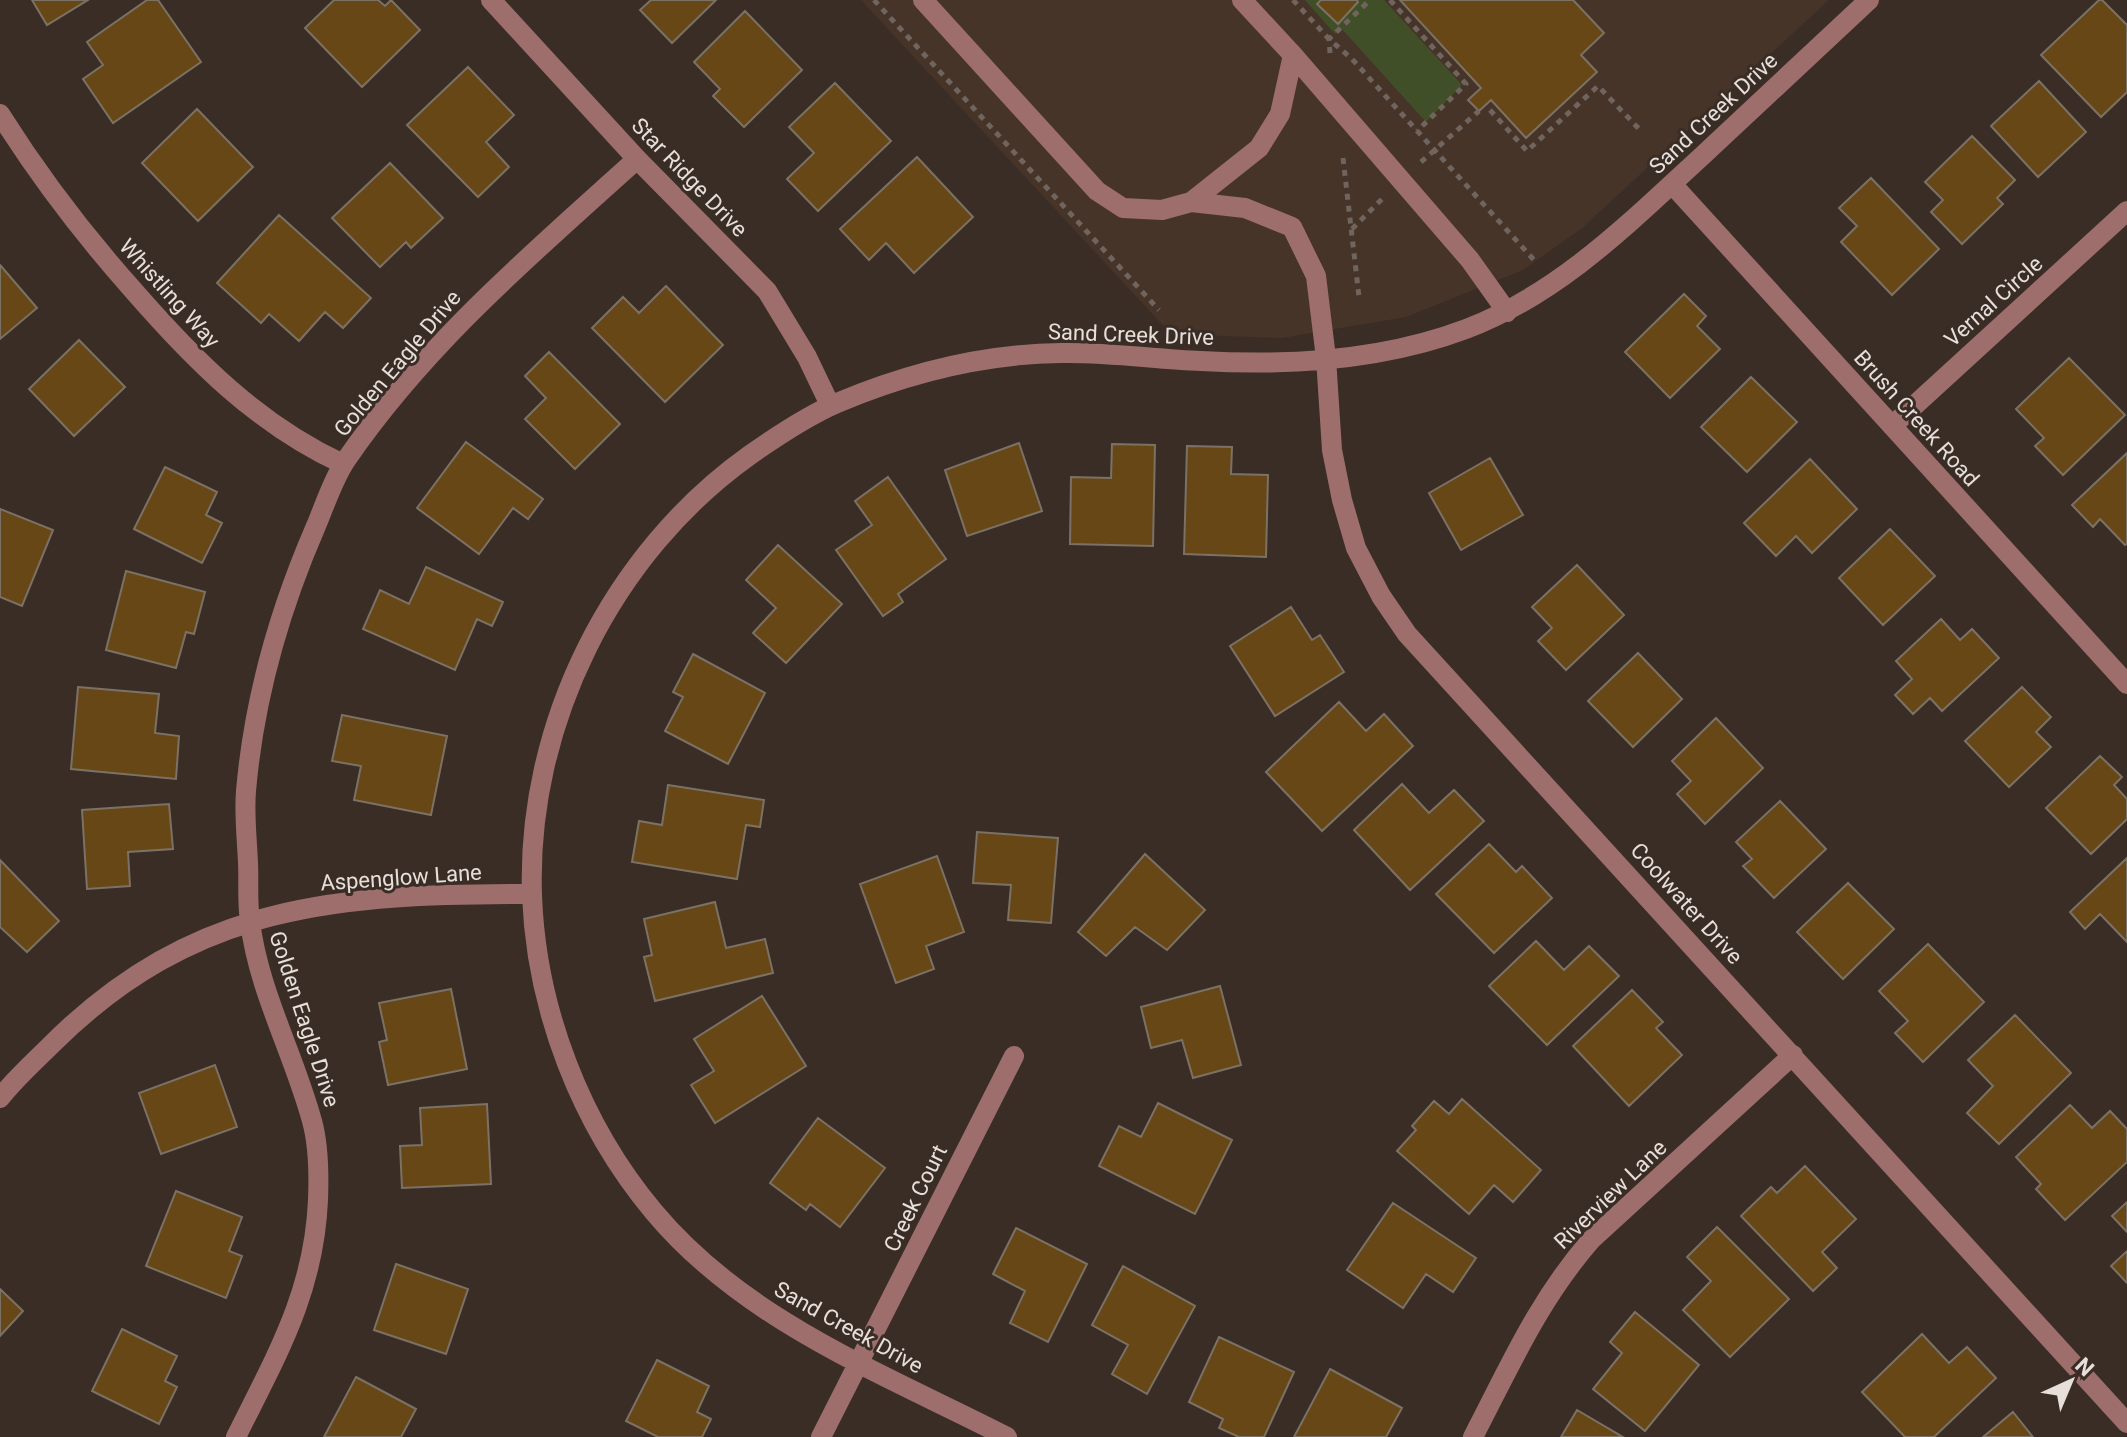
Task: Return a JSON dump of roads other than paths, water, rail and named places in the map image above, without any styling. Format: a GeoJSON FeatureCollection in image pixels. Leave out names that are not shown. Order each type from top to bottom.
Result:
{"type":"FeatureCollection","features":[{"type":"Feature","properties":{"kind":"street","name":"Star Ridge Drive"},"geometry":{"type":"LineString","coordinates":[[491,0],[637,159],[767,291],[807,357],[830,405]]}},
{"type":"Feature","properties":{"kind":"street"},"geometry":{"type":"LineString","coordinates":[[923,0],[1097,191],[1123,208],[1162,210],[1191,202],[1259,148],[1280,114],[1293,55]]}},
{"type":"Feature","properties":{"kind":"street"},"geometry":{"type":"LineString","coordinates":[[1242,0],[1337,104],[1470,260],[1507,312]]}},
{"type":"Feature","properties":{"kind":"street","name":"Sand Creek Drive"},"geometry":{"type":"LineString","coordinates":[[1007,1437],[794,1329],[744,1295],[699,1259],[659,1218],[626,1176],[595,1125],[552,1021],[539,957],[532,894],[537,817],[546,763],[562,707],[584,652],[610,606],[667,527],[697,496],[773,439],[830,405],[905,377],[1021,355],[1062,353],[1261,363],[1326,358],[1417,343],[1462,331],[1507,312],[1594,254],[1869,0]]}},
{"type":"Feature","properties":{"kind":"street","name":"Whistling Way"},"geometry":{"type":"LineString","coordinates":[[0,114],[59,200],[108,262],[211,374],[260,416],[307,447],[343,464]]}},
{"type":"Feature","properties":{"kind":"street","name":"Golden Eagle Drive"},"geometry":{"type":"LineString","coordinates":[[236,1437],[293,1323],[317,1231],[319,1176],[314,1125],[262,976],[250,921],[246,794],[257,707],[274,636],[299,566],[343,464],[395,395],[441,341],[482,300],[637,159]]}},
{"type":"Feature","properties":{"kind":"street","name":"Brush Creek Road"},"geometry":{"type":"LineString","coordinates":[[1672,184],[2127,684]]}},
{"type":"Feature","properties":{"kind":"street","name":"Coolwater Drive"},"geometry":{"type":"LineString","coordinates":[[1191,202],[1245,208],[1292,227],[1316,276],[1326,358],[1332,450],[1342,500],[1356,548],[1381,596],[1407,634],[2127,1423]]}},
{"type":"Feature","properties":{"kind":"street","name":"Vernal Circle"},"geometry":{"type":"LineString","coordinates":[[1892,426],[2127,211]]}},
{"type":"Feature","properties":{"kind":"street","name":"Aspenglow Lane"},"geometry":{"type":"LineString","coordinates":[[2,1092],[67,1029],[145,968],[190,944],[250,921],[338,902],[437,894],[532,894]]}},
{"type":"Feature","properties":{"kind":"street","name":"Riverview Lane"},"geometry":{"type":"LineString","coordinates":[[1473,1437],[1530,1326],[1567,1267],[1591,1240],[1793,1055]]}},
{"type":"Feature","properties":{"kind":"street","name":"Creek Court"},"geometry":{"type":"LineString","coordinates":[[861,1362],[1014,1056]]}},
{"type":"Feature","properties":{"kind":"street"},"geometry":{"type":"LineString","coordinates":[[821,1437],[861,1362]]}}]}
